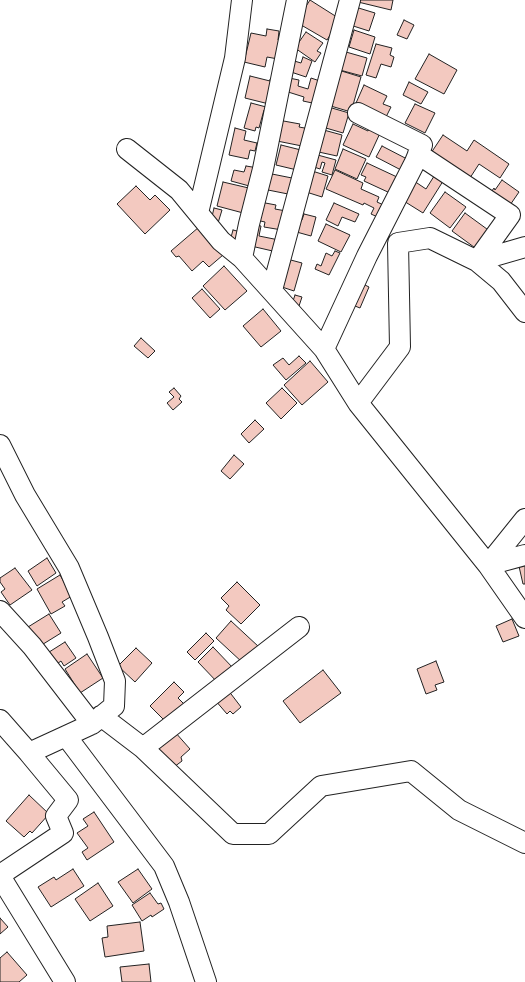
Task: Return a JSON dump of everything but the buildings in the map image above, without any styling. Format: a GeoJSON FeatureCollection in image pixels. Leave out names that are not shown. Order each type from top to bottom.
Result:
{"type":"FeatureCollection","features":[{"type":"Feature","properties":{"kind":"street"},"geometry":{"type":"LineString","coordinates":[[198,213],[235,58],[242,0]]}},
{"type":"Feature","properties":{"kind":"street"},"geometry":{"type":"LineString","coordinates":[[242,258],[263,169],[297,0]]}},
{"type":"Feature","properties":{"kind":"street"},"geometry":{"type":"LineString","coordinates":[[272,290],[350,0]]}},
{"type":"Feature","properties":{"kind":"street"},"geometry":{"type":"LineString","coordinates":[[324,349],[422,145],[358,113]]}},
{"type":"Feature","properties":{"kind":"street"},"geometry":{"type":"LineString","coordinates":[[127,149],[179,190],[221,241],[242,258],[324,349],[358,403],[488,565],[525,618]]}},
{"type":"Feature","properties":{"kind":"street"},"geometry":{"type":"LineString","coordinates":[[418,154],[510,215],[477,262]]}},
{"type":"Feature","properties":{"kind":"street"},"geometry":{"type":"LineString","coordinates":[[358,403],[400,347],[398,243],[430,238],[477,262],[501,281],[525,312]]}},
{"type":"Feature","properties":{"kind":"street"},"geometry":{"type":"LineString","coordinates":[[477,262],[525,247]]}},
{"type":"Feature","properties":{"kind":"street"},"geometry":{"type":"LineString","coordinates":[[0,445],[25,495],[69,568],[115,681],[114,706],[96,720],[30,753]]}},
{"type":"Feature","properties":{"kind":"street"},"geometry":{"type":"LineString","coordinates":[[488,565],[525,518]]}},
{"type":"Feature","properties":{"kind":"street"},"geometry":{"type":"LineString","coordinates":[[488,565],[525,555]]}},
{"type":"Feature","properties":{"kind":"street"},"geometry":{"type":"LineString","coordinates":[[0,611],[96,720],[143,748],[233,834],[269,834],[321,786],[411,771],[459,810],[525,843]]}},
{"type":"Feature","properties":{"kind":"street"},"geometry":{"type":"LineString","coordinates":[[143,748],[299,627]]}},
{"type":"Feature","properties":{"kind":"street"},"geometry":{"type":"LineString","coordinates":[[0,720],[30,753],[68,800],[56,816],[63,833],[0,876],[65,982]]}},
{"type":"Feature","properties":{"kind":"street"},"geometry":{"type":"LineString","coordinates":[[66,736],[164,866],[179,902],[206,982]]}}]}
